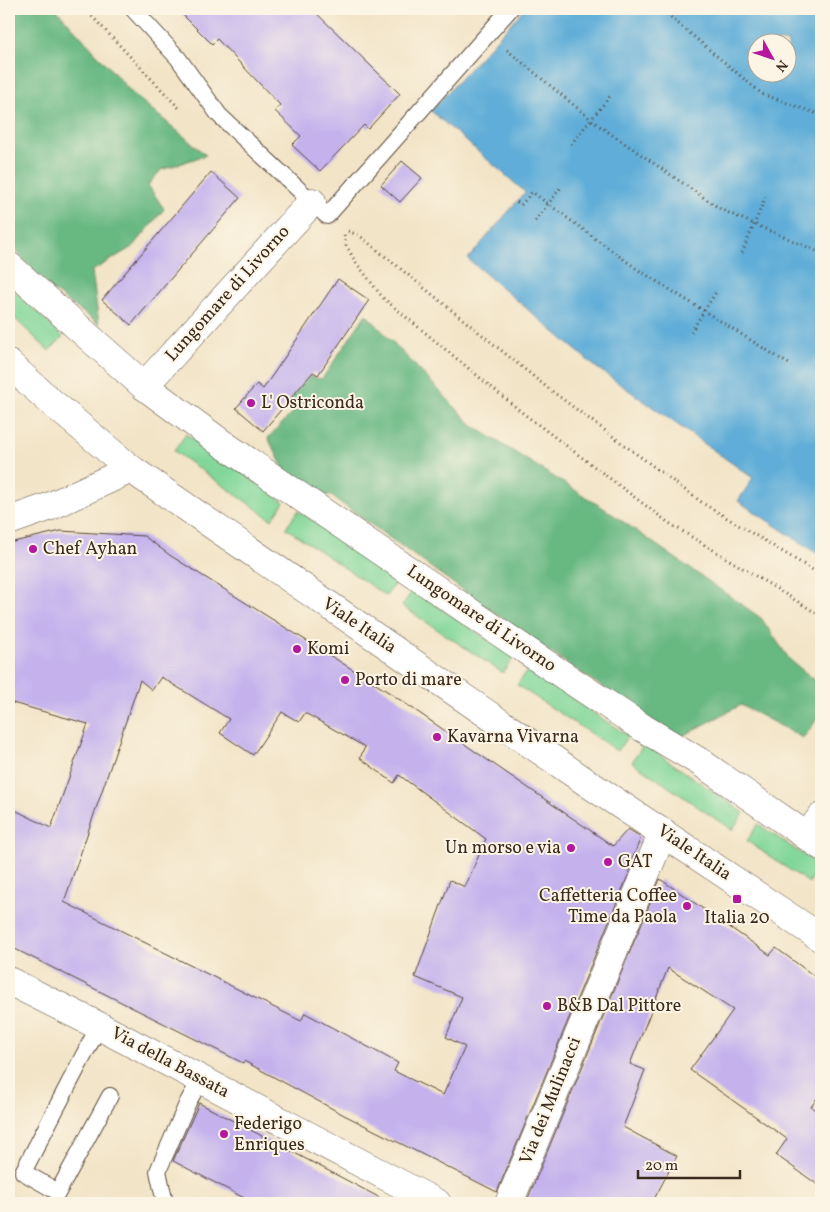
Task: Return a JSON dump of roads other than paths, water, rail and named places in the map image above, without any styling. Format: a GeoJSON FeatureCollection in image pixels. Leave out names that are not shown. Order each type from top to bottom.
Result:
{"type":"FeatureCollection","features":[{"type":"Feature","properties":{"kind":"street","name":"Lungomare di Livorno"},"geometry":{"type":"LineString","coordinates":[[144,386],[312,202]]}},
{"type":"Feature","properties":{"kind":"street","name":"Lungomare di Livorno"},"geometry":{"type":"LineString","coordinates":[[9,266],[144,386],[295,494],[635,723],[817,833]]}},
{"type":"Feature","properties":{"kind":"street","name":"Viale Italia"},"geometry":{"type":"LineString","coordinates":[[9,364],[131,469],[581,778],[821,938]]}},
{"type":"Feature","properties":{"kind":"street"},"geometry":{"type":"LineString","coordinates":[[9,521],[51,506],[131,469]]}},
{"type":"Feature","properties":{"kind":"street","name":"Via dei Mulinacci"},"geometry":{"type":"LineString","coordinates":[[509,1203],[663,832]]}},
{"type":"Feature","properties":{"kind":"street","name":"Via della Bassata"},"geometry":{"type":"LineString","coordinates":[[9,981],[437,1203]]}},
{"type":"Feature","properties":{"kind":"lane"},"geometry":{"type":"LineString","coordinates":[[133,9],[178,58],[219,115],[328,216],[510,9]]}},
{"type":"Feature","properties":{"kind":"lane"},"geometry":{"type":"LineString","coordinates":[[99,1026],[24,1172],[58,1192],[110,1096]]}},
{"type":"Feature","properties":{"kind":"lane"},"geometry":{"type":"LineString","coordinates":[[165,1203],[158,1171],[188,1102],[201,1080]]}},
{"type":"Feature","properties":{"kind":"water"},"geometry":{"type":"Polygon","coordinates":[[[524,9],[821,9],[821,556],[738,501],[753,478],[597,368],[468,259],[525,192],[431,111],[524,9]]]}},
{"type":"Feature","properties":{"kind":"place","name":"L' Ostriconda"},"geometry":{"type":"Point","coordinates":[251,403]}},
{"type":"Feature","properties":{"kind":"place","name":"Chef Ayhan"},"geometry":{"type":"Point","coordinates":[33,549]}},
{"type":"Feature","properties":{"kind":"place","name":"Komi"},"geometry":{"type":"Point","coordinates":[297,649]}},
{"type":"Feature","properties":{"kind":"place","name":"Porto di mare"},"geometry":{"type":"Point","coordinates":[345,680]}},
{"type":"Feature","properties":{"kind":"place","name":"Kavarna Vivarna"},"geometry":{"type":"Point","coordinates":[437,737]}},
{"type":"Feature","properties":{"kind":"place","name":"Un morso e via"},"geometry":{"type":"Point","coordinates":[571,848]}},
{"type":"Feature","properties":{"kind":"place","name":"GAT"},"geometry":{"type":"Point","coordinates":[608,862]}},
{"type":"Feature","properties":{"kind":"place","name":"Italia 20"},"geometry":{"type":"Point","coordinates":[737,899]}},
{"type":"Feature","properties":{"kind":"place","name":"Caffetteria Coffee Time da Paola"},"geometry":{"type":"Point","coordinates":[687,906]}},
{"type":"Feature","properties":{"kind":"place","name":"B&B Dal Pittore"},"geometry":{"type":"Point","coordinates":[547,1006]}},
{"type":"Feature","properties":{"kind":"place","name":"Federigo Enriques"},"geometry":{"type":"Point","coordinates":[224,1134]}}]}
